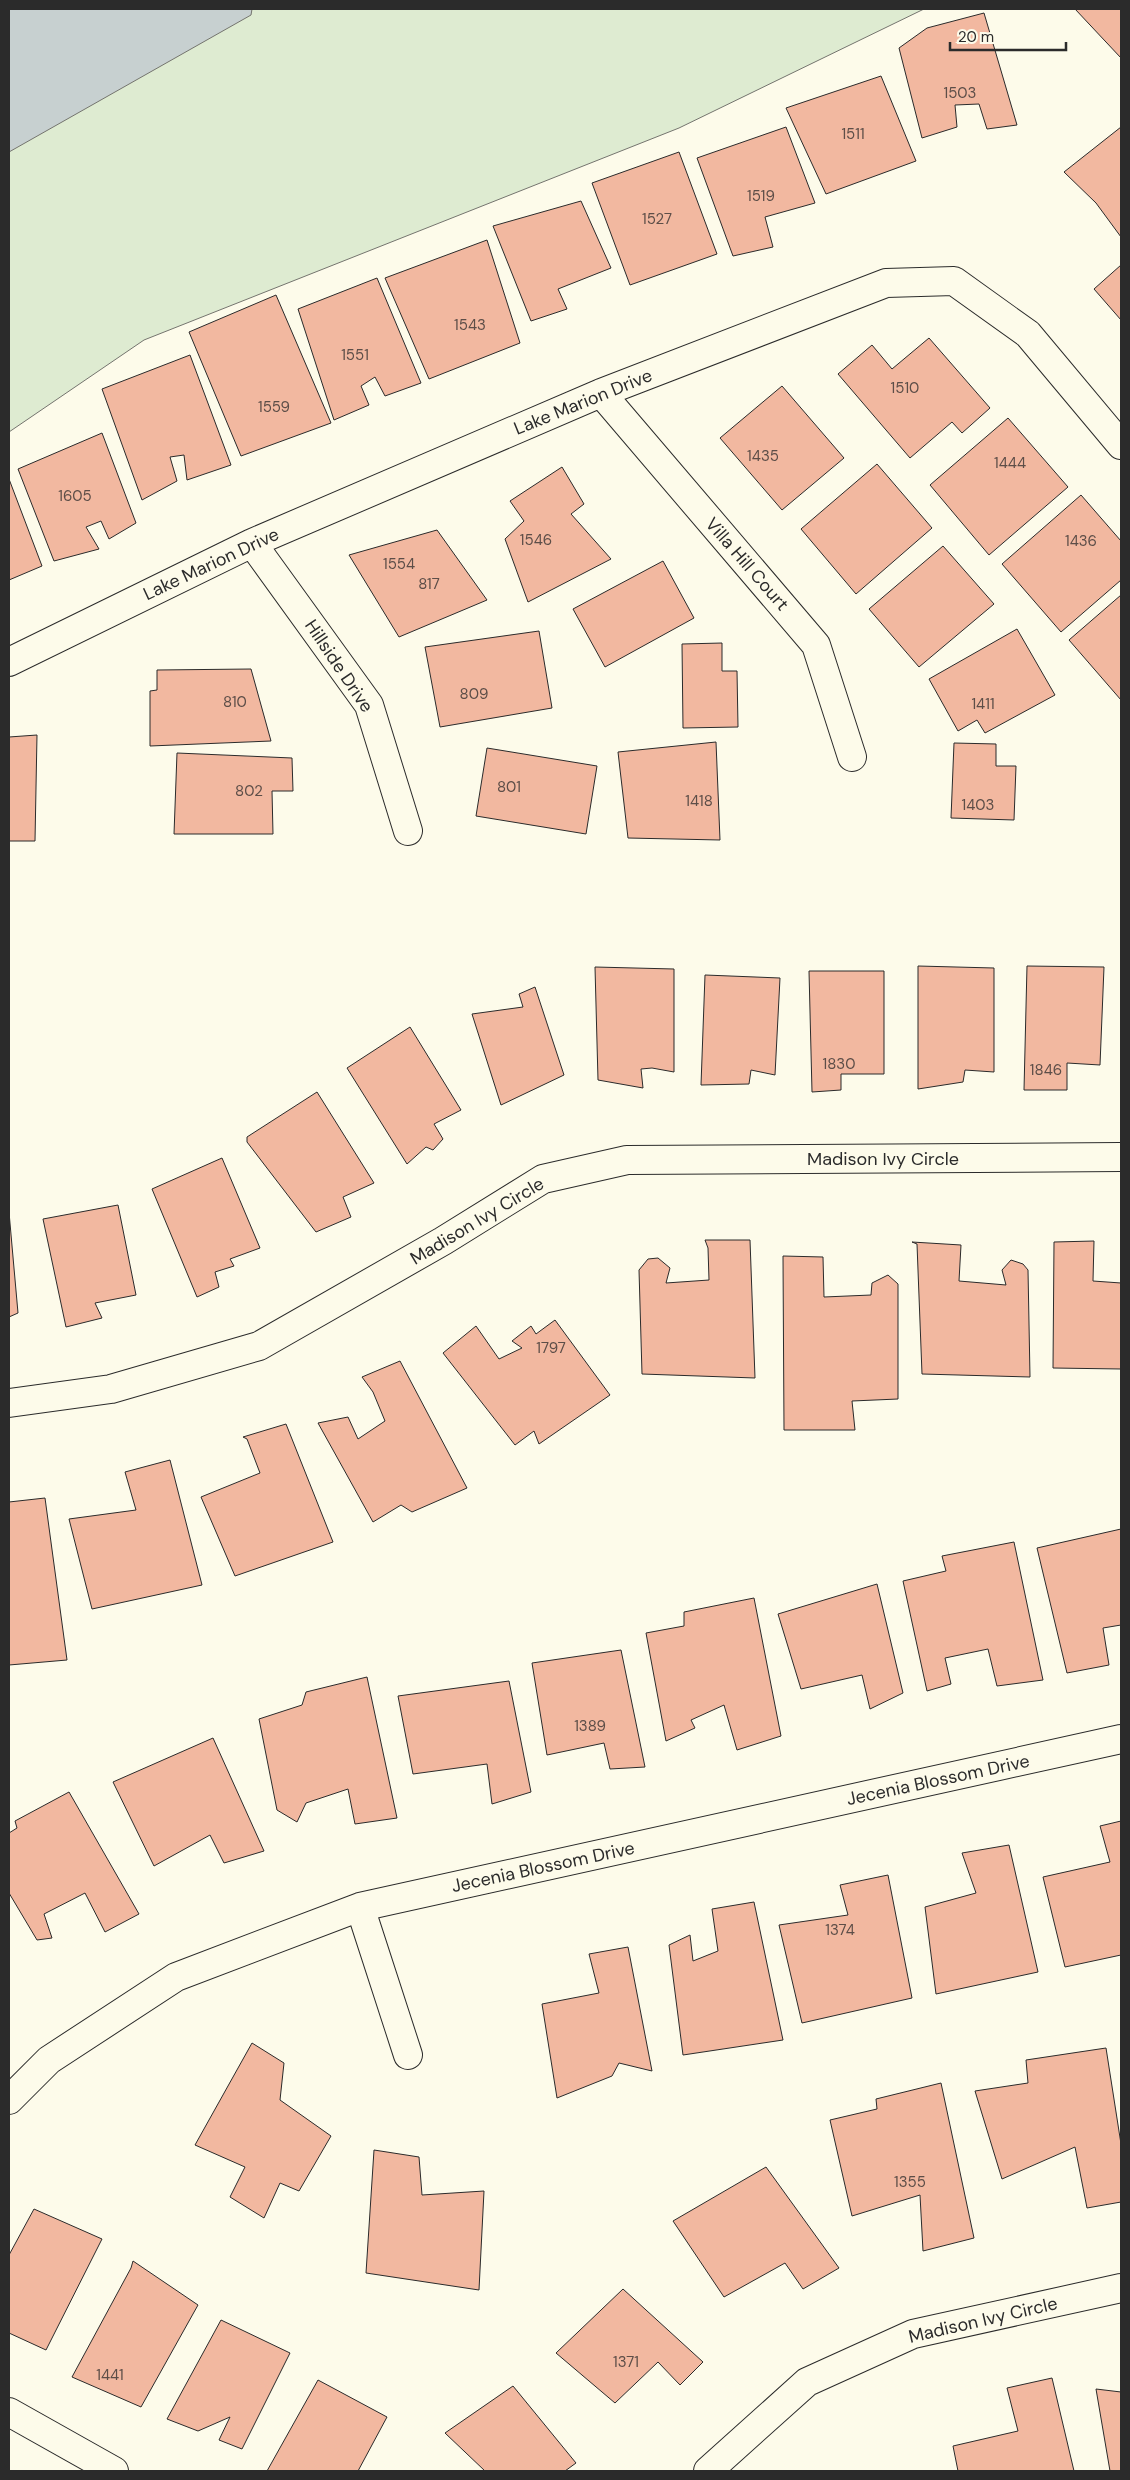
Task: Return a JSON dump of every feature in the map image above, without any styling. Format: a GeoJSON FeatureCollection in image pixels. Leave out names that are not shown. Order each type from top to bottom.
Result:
{"type":"FeatureCollection","features":[{"type":"Feature","properties":{"kind":"street","name":"Lake Marion Drive"},"geometry":{"type":"LineString","coordinates":[[9,662],[252,543],[601,393],[886,283],[954,281],[1028,334],[1121,445]]}},
{"type":"Feature","properties":{"kind":"street","name":"Villa Hill Court"},"geometry":{"type":"LineString","coordinates":[[601,393],[816,645],[852,757]]}},
{"type":"Feature","properties":{"kind":"street","name":"Hillside Drive"},"geometry":{"type":"LineString","coordinates":[[252,543],[369,704],[408,831]]}},
{"type":"Feature","properties":{"kind":"street","name":"Madison Ivy Circle"},"geometry":{"type":"LineString","coordinates":[[9,1403],[111,1388],[259,1346],[443,1241],[543,1179],[617,1162],[636,1160],[1121,1157]]}},
{"type":"Feature","properties":{"kind":"street","name":"Jecenia Blossom Drive"},"geometry":{"type":"LineString","coordinates":[[9,2100],[49,2060],[176,1977],[360,1907],[1121,1739]]}},
{"type":"Feature","properties":{"kind":"street"},"geometry":{"type":"LineString","coordinates":[[360,1907],[408,2054]]}},
{"type":"Feature","properties":{"kind":"street","name":"Madison Ivy Circle"},"geometry":{"type":"LineString","coordinates":[[708,2471],[807,2382],[913,2334],[1121,2288]]}},
{"type":"Feature","properties":{"kind":"street"},"geometry":{"type":"LineString","coordinates":[[9,2412],[114,2471]]}},
{"type":"Feature","properties":{"kind":"green space"},"geometry":{"type":"Polygon","coordinates":[[[9,9],[924,9],[679,128],[144,340],[9,432],[9,9]]]}},
{"type":"Feature","properties":{"kind":"shaded area"},"geometry":{"type":"Polygon","coordinates":[[[9,9],[252,9],[251,15],[9,152],[9,9]]]}},
{"type":"Feature","properties":{"kind":"building"},"geometry":{"type":"Polygon","coordinates":[[[1075,9],[1121,9],[1121,58],[1075,9]]]}},
{"type":"Feature","properties":{"kind":"building"},"geometry":{"type":"Polygon","coordinates":[[[984,13],[1017,125],[987,129],[979,104],[955,105],[957,127],[922,138],[899,48],[927,28],[984,13]]]}},
{"type":"Feature","properties":{"kind":"building"},"geometry":{"type":"Polygon","coordinates":[[[881,76],[916,161],[826,194],[786,108],[881,76]]]}},
{"type":"Feature","properties":{"kind":"building"},"geometry":{"type":"Polygon","coordinates":[[[786,127],[815,203],[765,217],[773,247],[733,256],[697,158],[786,127]]]}},
{"type":"Feature","properties":{"kind":"building"},"geometry":{"type":"Polygon","coordinates":[[[1121,127],[1121,237],[1096,203],[1064,172],[1121,127]]]}},
{"type":"Feature","properties":{"kind":"building"},"geometry":{"type":"Polygon","coordinates":[[[679,152],[717,254],[630,285],[592,183],[679,152]]]}},
{"type":"Feature","properties":{"kind":"building"},"geometry":{"type":"Polygon","coordinates":[[[581,201],[611,268],[558,289],[567,309],[531,321],[493,226],[581,201]]]}},
{"type":"Feature","properties":{"kind":"building"},"geometry":{"type":"Polygon","coordinates":[[[487,240],[520,343],[429,379],[385,278],[487,240]]]}},
{"type":"Feature","properties":{"kind":"building"},"geometry":{"type":"Polygon","coordinates":[[[1121,265],[1121,320],[1094,289],[1121,265]]]}},
{"type":"Feature","properties":{"kind":"building"},"geometry":{"type":"Polygon","coordinates":[[[377,278],[421,383],[385,396],[375,377],[361,386],[369,405],[334,420],[298,309],[377,278]]]}},
{"type":"Feature","properties":{"kind":"building"},"geometry":{"type":"Polygon","coordinates":[[[276,295],[331,423],[241,456],[189,332],[276,295]]]}},
{"type":"Feature","properties":{"kind":"building"},"geometry":{"type":"Polygon","coordinates":[[[929,338],[990,408],[962,433],[952,422],[910,458],[838,374],[872,345],[892,369],[929,338]]]}},
{"type":"Feature","properties":{"kind":"building"},"geometry":{"type":"Polygon","coordinates":[[[190,355],[231,465],[187,480],[184,455],[170,457],[177,481],[142,500],[102,389],[190,355]]]}},
{"type":"Feature","properties":{"kind":"building"},"geometry":{"type":"Polygon","coordinates":[[[782,386],[844,458],[782,510],[720,438],[782,386]]]}},
{"type":"Feature","properties":{"kind":"building"},"geometry":{"type":"Polygon","coordinates":[[[1008,418],[1068,487],[989,555],[930,485],[1008,418]]]}},
{"type":"Feature","properties":{"kind":"building"},"geometry":{"type":"Polygon","coordinates":[[[102,433],[136,523],[109,539],[101,521],[86,527],[99,549],[54,561],[18,469],[102,433]]]}},
{"type":"Feature","properties":{"kind":"building"},"geometry":{"type":"Polygon","coordinates":[[[877,464],[932,528],[856,594],[801,529],[877,464]]]}},
{"type":"Feature","properties":{"kind":"building"},"geometry":{"type":"Polygon","coordinates":[[[562,467],[584,504],[571,514],[611,559],[528,602],[505,539],[524,521],[510,501],[562,467]]]}},
{"type":"Feature","properties":{"kind":"building"},"geometry":{"type":"Polygon","coordinates":[[[9,479],[42,566],[9,580],[9,479]]]}},
{"type":"Feature","properties":{"kind":"building"},"geometry":{"type":"Polygon","coordinates":[[[1081,495],[1121,541],[1121,580],[1061,632],[1002,564],[1081,495]]]}},
{"type":"Feature","properties":{"kind":"building"},"geometry":{"type":"Polygon","coordinates":[[[437,530],[487,600],[399,637],[349,555],[437,530]]]}},
{"type":"Feature","properties":{"kind":"building"},"geometry":{"type":"Polygon","coordinates":[[[943,546],[994,604],[919,667],[869,609],[943,546]]]}},
{"type":"Feature","properties":{"kind":"building"},"geometry":{"type":"Polygon","coordinates":[[[663,561],[694,618],[605,667],[573,609],[663,561]]]}},
{"type":"Feature","properties":{"kind":"building"},"geometry":{"type":"Polygon","coordinates":[[[1121,595],[1121,700],[1069,640],[1121,595]]]}},
{"type":"Feature","properties":{"kind":"building"},"geometry":{"type":"Polygon","coordinates":[[[1017,629],[1055,695],[985,733],[977,720],[958,731],[929,679],[1017,629]]]}},
{"type":"Feature","properties":{"kind":"building"},"geometry":{"type":"Polygon","coordinates":[[[539,631],[552,708],[440,727],[425,647],[539,631]]]}},
{"type":"Feature","properties":{"kind":"building"},"geometry":{"type":"Polygon","coordinates":[[[722,643],[722,671],[737,671],[738,727],[683,728],[682,644],[722,643]]]}},
{"type":"Feature","properties":{"kind":"building"},"geometry":{"type":"Polygon","coordinates":[[[251,669],[271,741],[150,746],[150,691],[157,690],[157,670],[251,669]]]}},
{"type":"Feature","properties":{"kind":"building"},"geometry":{"type":"Polygon","coordinates":[[[37,735],[35,841],[9,841],[9,737],[37,735]]]}},
{"type":"Feature","properties":{"kind":"building"},"geometry":{"type":"Polygon","coordinates":[[[716,742],[720,840],[628,838],[618,752],[716,742]]]}},
{"type":"Feature","properties":{"kind":"building"},"geometry":{"type":"Polygon","coordinates":[[[954,743],[996,744],[996,766],[1016,766],[1014,820],[951,818],[954,743]]]}},
{"type":"Feature","properties":{"kind":"building"},"geometry":{"type":"Polygon","coordinates":[[[487,748],[597,766],[586,834],[476,816],[487,748]]]}},
{"type":"Feature","properties":{"kind":"building"},"geometry":{"type":"Polygon","coordinates":[[[177,753],[292,758],[293,791],[272,791],[273,834],[174,834],[177,753]]]}},
{"type":"Feature","properties":{"kind":"building"},"geometry":{"type":"Polygon","coordinates":[[[918,966],[994,968],[994,1072],[965,1070],[963,1082],[918,1089],[918,966]]]}},
{"type":"Feature","properties":{"kind":"building"},"geometry":{"type":"Polygon","coordinates":[[[1027,966],[1104,967],[1100,1065],[1067,1063],[1067,1090],[1024,1090],[1027,966]]]}},
{"type":"Feature","properties":{"kind":"building"},"geometry":{"type":"Polygon","coordinates":[[[595,967],[674,969],[674,1072],[652,1068],[641,1069],[643,1088],[598,1080],[595,967]]]}},
{"type":"Feature","properties":{"kind":"building"},"geometry":{"type":"Polygon","coordinates":[[[809,971],[884,971],[884,1074],[841,1074],[841,1090],[812,1092],[809,971]]]}},
{"type":"Feature","properties":{"kind":"building"},"geometry":{"type":"Polygon","coordinates":[[[705,975],[780,978],[775,1075],[751,1070],[749,1084],[701,1085],[705,975]]]}},
{"type":"Feature","properties":{"kind":"building"},"geometry":{"type":"Polygon","coordinates":[[[535,987],[564,1075],[501,1105],[472,1014],[523,1007],[519,994],[535,987]]]}},
{"type":"Feature","properties":{"kind":"building"},"geometry":{"type":"Polygon","coordinates":[[[410,1027],[461,1110],[434,1124],[443,1139],[433,1150],[426,1147],[407,1164],[347,1068],[410,1027]]]}},
{"type":"Feature","properties":{"kind":"building"},"geometry":{"type":"Polygon","coordinates":[[[317,1092],[374,1183],[343,1197],[351,1217],[316,1232],[247,1142],[247,1137],[317,1092]]]}},
{"type":"Feature","properties":{"kind":"building"},"geometry":{"type":"Polygon","coordinates":[[[222,1158],[260,1248],[230,1259],[234,1266],[215,1272],[219,1287],[197,1297],[152,1189],[222,1158]]]}},
{"type":"Feature","properties":{"kind":"building"},"geometry":{"type":"Polygon","coordinates":[[[118,1205],[136,1295],[95,1303],[102,1318],[66,1327],[43,1219],[118,1205]]]}},
{"type":"Feature","properties":{"kind":"building"},"geometry":{"type":"Polygon","coordinates":[[[9,1212],[18,1313],[9,1317],[9,1212]]]}},
{"type":"Feature","properties":{"kind":"building"},"geometry":{"type":"Polygon","coordinates":[[[705,1240],[750,1240],[755,1378],[642,1374],[639,1270],[648,1259],[658,1258],[670,1268],[666,1283],[709,1280],[708,1248],[705,1240]]]}},
{"type":"Feature","properties":{"kind":"building"},"geometry":{"type":"Polygon","coordinates":[[[1094,1241],[1093,1281],[1121,1283],[1121,1369],[1053,1368],[1054,1242],[1094,1241]]]}},
{"type":"Feature","properties":{"kind":"building"},"geometry":{"type":"Polygon","coordinates":[[[912,1242],[961,1245],[959,1281],[1006,1285],[1002,1270],[1011,1260],[1023,1264],[1028,1270],[1030,1377],[922,1374],[917,1244],[912,1242]]]}},
{"type":"Feature","properties":{"kind":"building"},"geometry":{"type":"Polygon","coordinates":[[[783,1256],[823,1257],[824,1297],[871,1295],[872,1283],[888,1275],[898,1284],[898,1399],[852,1401],[855,1430],[784,1430],[783,1256]]]}},
{"type":"Feature","properties":{"kind":"building"},"geometry":{"type":"Polygon","coordinates":[[[555,1320],[610,1395],[539,1444],[534,1431],[515,1445],[443,1353],[476,1326],[499,1359],[522,1348],[512,1341],[531,1326],[536,1334],[555,1320]]]}},
{"type":"Feature","properties":{"kind":"building"},"geometry":{"type":"Polygon","coordinates":[[[400,1361],[467,1488],[412,1512],[401,1505],[373,1522],[318,1423],[348,1417],[358,1439],[385,1421],[373,1392],[362,1377],[400,1361]]]}},
{"type":"Feature","properties":{"kind":"building"},"geometry":{"type":"Polygon","coordinates":[[[286,1424],[333,1542],[235,1576],[201,1497],[260,1473],[247,1439],[243,1437],[286,1424]]]}},
{"type":"Feature","properties":{"kind":"building"},"geometry":{"type":"Polygon","coordinates":[[[170,1460],[202,1585],[92,1609],[69,1519],[136,1510],[125,1472],[170,1460]]]}},
{"type":"Feature","properties":{"kind":"building"},"geometry":{"type":"Polygon","coordinates":[[[45,1498],[67,1660],[9,1665],[9,1502],[45,1498]]]}},
{"type":"Feature","properties":{"kind":"building"},"geometry":{"type":"Polygon","coordinates":[[[1121,1529],[1121,1625],[1103,1628],[1109,1665],[1067,1673],[1037,1548],[1121,1529]]]}},
{"type":"Feature","properties":{"kind":"building"},"geometry":{"type":"Polygon","coordinates":[[[1014,1542],[1043,1680],[997,1686],[988,1649],[945,1658],[951,1684],[927,1691],[903,1581],[946,1571],[942,1556],[1014,1542]]]}},
{"type":"Feature","properties":{"kind":"building"},"geometry":{"type":"Polygon","coordinates":[[[877,1584],[903,1693],[870,1709],[862,1675],[801,1689],[778,1614],[877,1584]]]}},
{"type":"Feature","properties":{"kind":"building"},"geometry":{"type":"Polygon","coordinates":[[[754,1598],[781,1736],[737,1750],[724,1705],[691,1720],[695,1728],[666,1741],[646,1633],[684,1626],[684,1612],[754,1598]]]}},
{"type":"Feature","properties":{"kind":"building"},"geometry":{"type":"Polygon","coordinates":[[[621,1650],[645,1767],[610,1769],[604,1743],[547,1755],[532,1663],[621,1650]]]}},
{"type":"Feature","properties":{"kind":"building"},"geometry":{"type":"Polygon","coordinates":[[[367,1677],[397,1818],[355,1824],[348,1789],[306,1803],[297,1822],[277,1810],[259,1719],[302,1705],[306,1692],[367,1677]]]}},
{"type":"Feature","properties":{"kind":"building"},"geometry":{"type":"Polygon","coordinates":[[[509,1681],[531,1792],[492,1804],[487,1764],[413,1774],[398,1696],[509,1681]]]}},
{"type":"Feature","properties":{"kind":"building"},"geometry":{"type":"Polygon","coordinates":[[[213,1738],[264,1851],[224,1863],[210,1835],[154,1866],[113,1782],[213,1738]]]}},
{"type":"Feature","properties":{"kind":"building"},"geometry":{"type":"Polygon","coordinates":[[[69,1792],[139,1914],[105,1932],[85,1893],[44,1914],[52,1938],[37,1940],[9,1893],[9,1833],[17,1828],[15,1821],[69,1792]]]}},
{"type":"Feature","properties":{"kind":"building"},"geometry":{"type":"Polygon","coordinates":[[[1121,1821],[1121,1955],[1065,1967],[1043,1877],[1110,1862],[1100,1826],[1121,1821]]]}},
{"type":"Feature","properties":{"kind":"building"},"geometry":{"type":"Polygon","coordinates":[[[1009,1845],[1038,1972],[936,1994],[925,1907],[976,1893],[962,1853],[1009,1845]]]}},
{"type":"Feature","properties":{"kind":"building"},"geometry":{"type":"Polygon","coordinates":[[[888,1875],[912,1998],[802,2023],[779,1925],[848,1915],[840,1885],[888,1875]]]}},
{"type":"Feature","properties":{"kind":"building"},"geometry":{"type":"Polygon","coordinates":[[[754,1902],[783,2040],[683,2055],[669,1945],[690,1935],[693,1961],[718,1951],[712,1909],[754,1902]]]}},
{"type":"Feature","properties":{"kind":"building"},"geometry":{"type":"Polygon","coordinates":[[[628,1947],[652,2071],[619,2063],[612,2076],[557,2098],[542,2004],[599,1993],[589,1954],[628,1947]]]}},
{"type":"Feature","properties":{"kind":"building"},"geometry":{"type":"Polygon","coordinates":[[[252,2043],[284,2063],[280,2100],[331,2136],[299,2191],[280,2183],[264,2218],[230,2197],[245,2167],[195,2145],[252,2043]]]}},
{"type":"Feature","properties":{"kind":"building"},"geometry":{"type":"Polygon","coordinates":[[[1106,2048],[1121,2144],[1121,2202],[1087,2208],[1075,2147],[1002,2179],[975,2091],[1028,2083],[1026,2060],[1106,2048]]]}},
{"type":"Feature","properties":{"kind":"building"},"geometry":{"type":"Polygon","coordinates":[[[941,2083],[974,2238],[923,2251],[920,2195],[852,2216],[830,2120],[877,2109],[876,2099],[941,2083]]]}},
{"type":"Feature","properties":{"kind":"building"},"geometry":{"type":"Polygon","coordinates":[[[374,2150],[419,2157],[422,2195],[484,2191],[479,2290],[366,2273],[374,2150]]]}},
{"type":"Feature","properties":{"kind":"building"},"geometry":{"type":"Polygon","coordinates":[[[766,2167],[839,2268],[803,2289],[785,2263],[724,2297],[673,2221],[766,2167]]]}},
{"type":"Feature","properties":{"kind":"building"},"geometry":{"type":"Polygon","coordinates":[[[34,2209],[102,2239],[46,2350],[9,2333],[9,2255],[34,2209]]]}},
{"type":"Feature","properties":{"kind":"building"},"geometry":{"type":"Polygon","coordinates":[[[133,2261],[198,2305],[141,2407],[72,2377],[133,2261]]]}},
{"type":"Feature","properties":{"kind":"building"},"geometry":{"type":"Polygon","coordinates":[[[623,2289],[703,2362],[680,2385],[658,2362],[615,2403],[556,2353],[623,2289]]]}},
{"type":"Feature","properties":{"kind":"building"},"geometry":{"type":"Polygon","coordinates":[[[221,2320],[290,2353],[242,2449],[219,2440],[230,2417],[198,2431],[167,2419],[221,2320]]]}},
{"type":"Feature","properties":{"kind":"building"},"geometry":{"type":"Polygon","coordinates":[[[1052,2378],[1074,2471],[958,2471],[953,2446],[1018,2431],[1007,2388],[1052,2378]]]}},
{"type":"Feature","properties":{"kind":"building"},"geometry":{"type":"Polygon","coordinates":[[[318,2380],[387,2417],[358,2471],[267,2471],[318,2380]]]}},
{"type":"Feature","properties":{"kind":"building"},"geometry":{"type":"Polygon","coordinates":[[[513,2386],[576,2463],[565,2471],[485,2471],[445,2433],[513,2386]]]}},
{"type":"Feature","properties":{"kind":"building"},"geometry":{"type":"Polygon","coordinates":[[[1096,2389],[1121,2392],[1121,2471],[1110,2471],[1096,2389]]]}}]}
